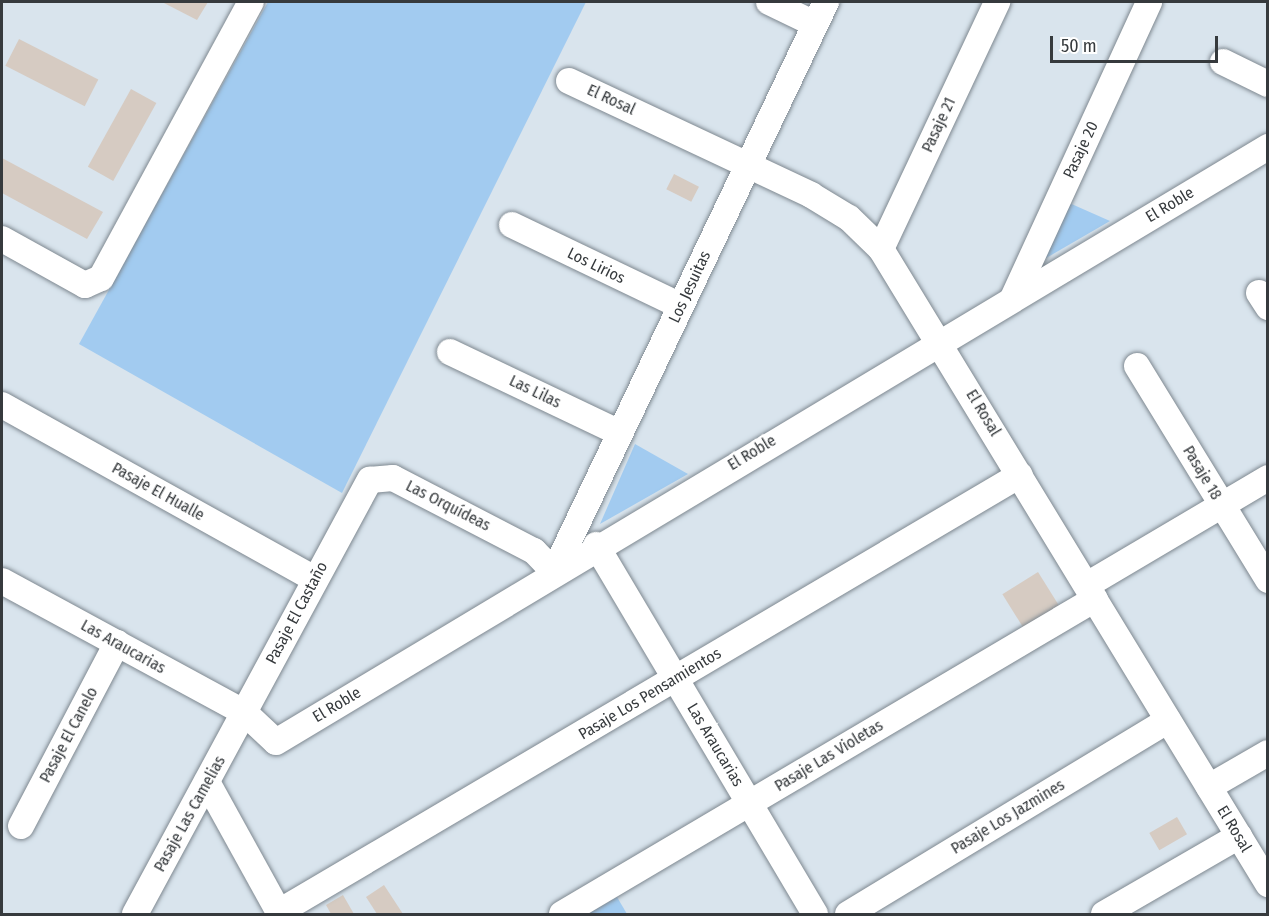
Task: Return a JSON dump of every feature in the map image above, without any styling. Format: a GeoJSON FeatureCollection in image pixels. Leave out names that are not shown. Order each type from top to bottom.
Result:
{"type":"FeatureCollection","features":[{"type":"Feature","properties":{"kind":"street"},"geometry":{"type":"LineString","coordinates":[[2,239],[85,285],[101,278],[251,2]]}},
{"type":"Feature","properties":{"kind":"street"},"geometry":{"type":"LineString","coordinates":[[769,2],[820,13]]}},
{"type":"Feature","properties":{"kind":"street","name":"Pasaje 21"},"geometry":{"type":"LineString","coordinates":[[881,249],[997,2]]}},
{"type":"Feature","properties":{"kind":"street","name":"Pasaje 20"},"geometry":{"type":"LineString","coordinates":[[1013,298],[1149,2]]}},
{"type":"Feature","properties":{"kind":"street","name":"Los Jesuitas"},"geometry":{"type":"LineString","coordinates":[[554,572],[820,13]]}},
{"type":"Feature","properties":{"kind":"street"},"geometry":{"type":"LineString","coordinates":[[1223,62],[1268,84]]}},
{"type":"Feature","properties":{"kind":"street","name":"El Rosal"},"geometry":{"type":"LineString","coordinates":[[569,81],[831,205],[881,249],[940,342],[1267,881]]}},
{"type":"Feature","properties":{"kind":"street","name":"El Roble"},"geometry":{"type":"LineString","coordinates":[[245,713],[276,742],[596,545],[1268,147]]}},
{"type":"Feature","properties":{"kind":"street","name":"Los Lirios"},"geometry":{"type":"LineString","coordinates":[[512,225],[681,306]]}},
{"type":"Feature","properties":{"kind":"street","name":"Las Lilas"},"geometry":{"type":"LineString","coordinates":[[450,352],[620,433]]}},
{"type":"Feature","properties":{"kind":"street","name":"Pasaje 18"},"geometry":{"type":"LineString","coordinates":[[1137,366],[1268,580]]}},
{"type":"Feature","properties":{"kind":"street","name":"Pasaje El Hualle"},"geometry":{"type":"LineString","coordinates":[[2,405],[314,579]]}},
{"type":"Feature","properties":{"kind":"street","name":"Pasaje Los Pensamientos"},"geometry":{"type":"LineString","coordinates":[[279,913],[1020,475]]}},
{"type":"Feature","properties":{"kind":"street","name":"Las Orquídeas"},"geometry":{"type":"LineString","coordinates":[[351,515],[370,480],[393,478],[534,550],[554,572]]}},
{"type":"Feature","properties":{"kind":"street","name":"Pasaje Las Violetas"},"geometry":{"type":"LineString","coordinates":[[562,915],[749,803],[1091,592],[1222,505],[1268,478]]}},
{"type":"Feature","properties":{"kind":"street","name":"Pasaje El Castaño"},"geometry":{"type":"LineString","coordinates":[[245,713],[314,579],[351,515]]}},
{"type":"Feature","properties":{"kind":"street","name":"Las Araucarias"},"geometry":{"type":"LineString","coordinates":[[596,545],[815,915]]}},
{"type":"Feature","properties":{"kind":"street","name":"Las Araucarias"},"geometry":{"type":"LineString","coordinates":[[2,580],[245,713]]}},
{"type":"Feature","properties":{"kind":"street","name":"Pasaje El Canelo"},"geometry":{"type":"LineString","coordinates":[[21,826],[117,643]]}},
{"type":"Feature","properties":{"kind":"street","name":"Pasaje Las Camelias"},"geometry":{"type":"LineString","coordinates":[[135,915],[245,713]]}},
{"type":"Feature","properties":{"kind":"street","name":"Pasaje Los Jazmines"},"geometry":{"type":"LineString","coordinates":[[848,915],[1168,720]]}},
{"type":"Feature","properties":{"kind":"street"},"geometry":{"type":"LineString","coordinates":[[1209,787],[1268,753]]}},
{"type":"Feature","properties":{"kind":"street"},"geometry":{"type":"LineString","coordinates":[[207,782],[279,913]]}},
{"type":"Feature","properties":{"kind":"street"},"geometry":{"type":"LineString","coordinates":[[1104,915],[1239,836]]}},
{"type":"Feature","properties":{"kind":"shaded area"},"geometry":{"type":"Polygon","coordinates":[[[268,2],[586,2],[342,493],[79,344],[268,2]]]}},
{"type":"Feature","properties":{"kind":"shaded area"},"geometry":{"type":"Polygon","coordinates":[[[1067,202],[1110,221],[1041,261],[1067,202]]]}},
{"type":"Feature","properties":{"kind":"shaded area"},"geometry":{"type":"Polygon","coordinates":[[[635,444],[688,474],[600,524],[635,444]]]}},
{"type":"Feature","properties":{"kind":"shaded area"},"geometry":{"type":"Polygon","coordinates":[[[617,897],[627,914],[588,914],[617,897]]]}},
{"type":"Feature","properties":{"kind":"building"},"geometry":{"type":"Polygon","coordinates":[[[162,2],[208,2],[197,20],[162,2]]]}},
{"type":"Feature","properties":{"kind":"building"},"geometry":{"type":"Polygon","coordinates":[[[19,39],[98,79],[85,106],[5,66],[19,39]]]}},
{"type":"Feature","properties":{"kind":"building"},"geometry":{"type":"Polygon","coordinates":[[[131,89],[156,103],[113,181],[88,167],[131,89]]]}},
{"type":"Feature","properties":{"kind":"building"},"geometry":{"type":"Polygon","coordinates":[[[2,158],[103,212],[87,239],[2,193],[2,158]]]}},
{"type":"Feature","properties":{"kind":"building"},"geometry":{"type":"Polygon","coordinates":[[[674,174],[699,187],[691,202],[666,189],[674,174]]]}},
{"type":"Feature","properties":{"kind":"building"},"geometry":{"type":"Polygon","coordinates":[[[1038,572],[1064,614],[1028,636],[1002,594],[1038,572]]]}},
{"type":"Feature","properties":{"kind":"building"},"geometry":{"type":"Polygon","coordinates":[[[1177,817],[1187,834],[1159,850],[1149,833],[1177,817]]]}},
{"type":"Feature","properties":{"kind":"building"},"geometry":{"type":"Polygon","coordinates":[[[384,885],[403,914],[377,914],[366,897],[384,885]]]}},
{"type":"Feature","properties":{"kind":"building"},"geometry":{"type":"Polygon","coordinates":[[[343,895],[354,914],[331,914],[326,905],[343,895]]]}}]}
